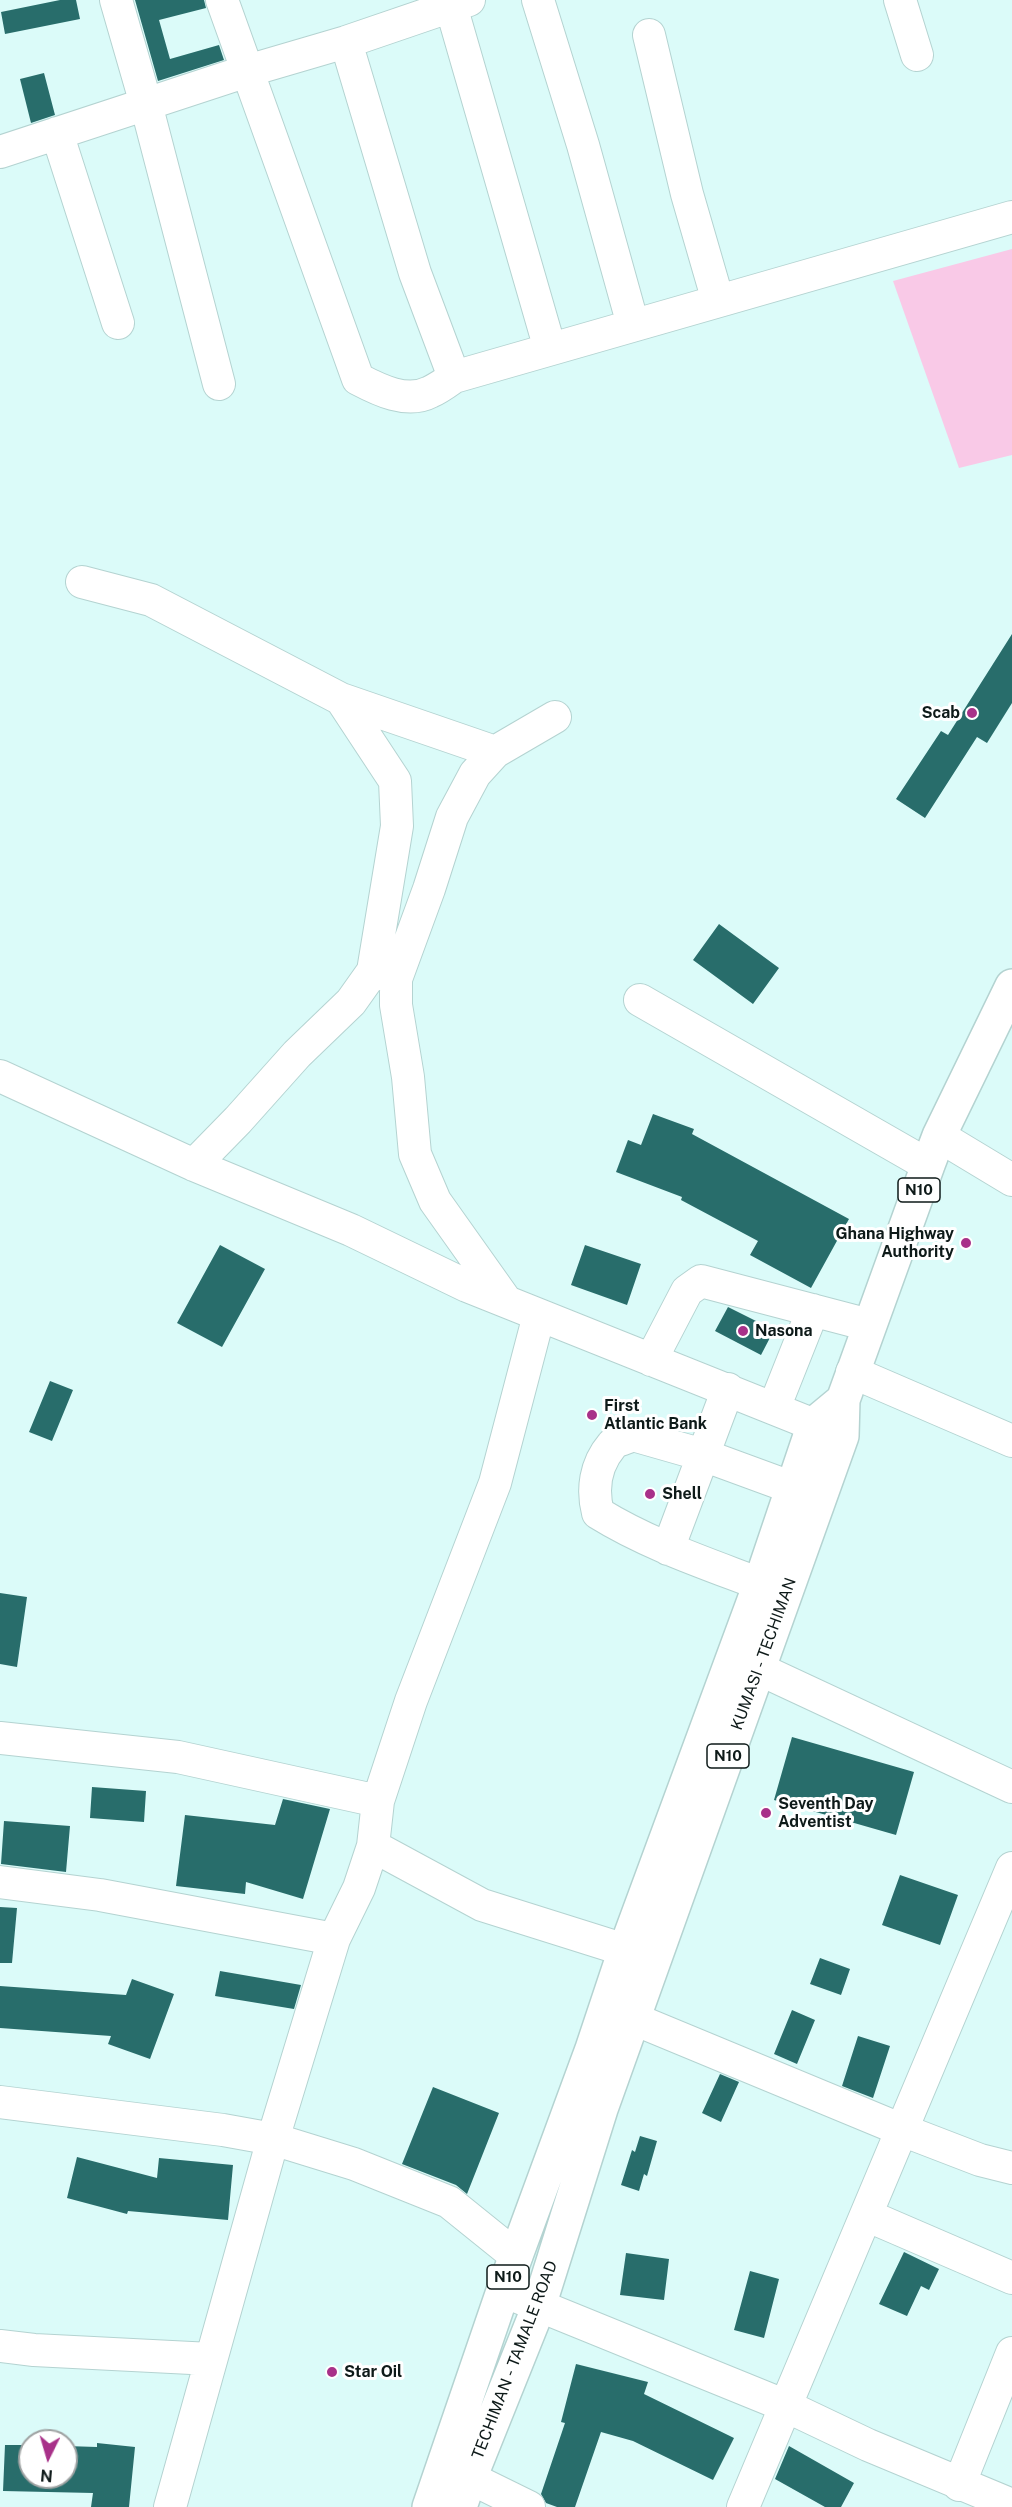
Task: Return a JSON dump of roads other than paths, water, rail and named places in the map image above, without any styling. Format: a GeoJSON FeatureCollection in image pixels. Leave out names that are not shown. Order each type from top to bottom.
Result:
{"type":"FeatureCollection","features":[{"type":"Feature","properties":{"kind":"highway","name":"N10"},"geometry":{"type":"LineString","coordinates":[[847,1386],[934,1150],[1012,986]]}},
{"type":"Feature","properties":{"kind":"highway"},"geometry":{"type":"LineString","coordinates":[[828,1430],[847,1386]]}},
{"type":"Feature","properties":{"kind":"highway","name":"KUMASI - TECHIMAN"},"geometry":{"type":"LineString","coordinates":[[592,2049],[625,1950],[793,1488],[828,1430]]}},
{"type":"Feature","properties":{"kind":"highway","name":"KUMASI - TECHIMAN"},"geometry":{"type":"LineString","coordinates":[[601,2109],[759,1669],[828,1430]]}},
{"type":"Feature","properties":{"kind":"highway","name":"TECHIMAN - TAMALE ROAD"},"geometry":{"type":"LineString","coordinates":[[447,2500],[503,2291],[592,2049]]}},
{"type":"Feature","properties":{"kind":"highway","name":"TECHIMAN - TAMALE ROAD"},"geometry":{"type":"LineString","coordinates":[[447,2500],[539,2306],[601,2109]]}},
{"type":"Feature","properties":{"kind":"street"},"geometry":{"type":"LineString","coordinates":[[116,0],[146,104],[219,384]]}},
{"type":"Feature","properties":{"kind":"street"},"geometry":{"type":"LineString","coordinates":[[222,0],[358,379],[375,388],[411,397],[429,393],[454,377],[1012,217]]}},
{"type":"Feature","properties":{"kind":"street"},"geometry":{"type":"LineString","coordinates":[[538,0],[583,145],[633,325]]}},
{"type":"Feature","properties":{"kind":"street"},"geometry":{"type":"LineString","coordinates":[[900,0],[916,56]]}},
{"type":"Feature","properties":{"kind":"street"},"geometry":{"type":"LineString","coordinates":[[0,152],[247,71],[346,42],[460,3],[550,349]]}},
{"type":"Feature","properties":{"kind":"street"},"geometry":{"type":"LineString","coordinates":[[649,35],[687,194],[718,301]]}},
{"type":"Feature","properties":{"kind":"street"},"geometry":{"type":"LineString","coordinates":[[346,42],[415,273],[454,377]]}},
{"type":"Feature","properties":{"kind":"street"},"geometry":{"type":"LineString","coordinates":[[57,133],[118,323]]}},
{"type":"Feature","properties":{"kind":"street"},"geometry":{"type":"LineString","coordinates":[[82,582],[151,600],[341,699],[495,752]]}},
{"type":"Feature","properties":{"kind":"street"},"geometry":{"type":"LineString","coordinates":[[341,699],[395,781],[397,826],[384,975],[396,1005],[408,1077],[415,1154],[435,1201],[506,1301]]}},
{"type":"Feature","properties":{"kind":"street"},"geometry":{"type":"LineString","coordinates":[[194,1165],[297,1054],[351,1002],[384,975],[429,889],[452,817],[475,774],[495,752],[555,717]]}},
{"type":"Feature","properties":{"kind":"street"},"geometry":{"type":"LineString","coordinates":[[640,1000],[934,1150],[1012,1180]]}},
{"type":"Feature","properties":{"kind":"street"},"geometry":{"type":"LineString","coordinates":[[0,1076],[194,1165],[351,1230],[467,1286],[828,1430]]}},
{"type":"Feature","properties":{"kind":"street"},"geometry":{"type":"LineString","coordinates":[[651,1360],[687,1291],[702,1281],[869,1325]]}},
{"type":"Feature","properties":{"kind":"street"},"geometry":{"type":"LineString","coordinates":[[774,1408],[813,1310]]}},
{"type":"Feature","properties":{"kind":"street"},"geometry":{"type":"LineString","coordinates":[[170,2507],[273,2139],[334,1940],[359,1888],[373,1846],[378,1801],[411,1701],[495,1483],[538,1315]]}},
{"type":"Feature","properties":{"kind":"street"},"geometry":{"type":"LineString","coordinates":[[847,1386],[1012,1441]]}},
{"type":"Feature","properties":{"kind":"street"},"geometry":{"type":"LineString","coordinates":[[668,1549],[728,1389]]}},
{"type":"Feature","properties":{"kind":"street"},"geometry":{"type":"LineString","coordinates":[[760,1584],[668,1549],[618,1526],[598,1513],[593,1495],[596,1475],[612,1444],[633,1435],[703,1455],[793,1488]]}},
{"type":"Feature","properties":{"kind":"street"},"geometry":{"type":"LineString","coordinates":[[759,1669],[1012,1787]]}},
{"type":"Feature","properties":{"kind":"street"},"geometry":{"type":"LineString","coordinates":[[0,1738],[178,1757],[378,1801]]}},
{"type":"Feature","properties":{"kind":"street"},"geometry":{"type":"LineString","coordinates":[[373,1846],[482,1905],[625,1950]]}},
{"type":"Feature","properties":{"kind":"street"},"geometry":{"type":"LineString","coordinates":[[743,2507],[1010,1880]]}},
{"type":"Feature","properties":{"kind":"street"},"geometry":{"type":"LineString","coordinates":[[0,1882],[100,1895],[334,1940]]}},
{"type":"Feature","properties":{"kind":"street"},"geometry":{"type":"LineString","coordinates":[[633,2019],[902,2130],[980,2160],[1012,2168]]}},
{"type":"Feature","properties":{"kind":"street"},"geometry":{"type":"LineString","coordinates":[[0,2102],[224,2130],[273,2139],[354,2164],[449,2202],[516,2256]]}},
{"type":"Feature","properties":{"kind":"street"},"geometry":{"type":"LineString","coordinates":[[866,2215],[1012,2278]]}},
{"type":"Feature","properties":{"kind":"street"},"geometry":{"type":"LineString","coordinates":[[503,2291],[786,2406],[964,2494],[1012,2505]]}},
{"type":"Feature","properties":{"kind":"street"},"geometry":{"type":"LineString","coordinates":[[0,2346],[34,2350],[211,2359]]}},
{"type":"Feature","properties":{"kind":"street"},"geometry":{"type":"LineString","coordinates":[[964,2494],[1012,2353]]}},
{"type":"Feature","properties":{"kind":"street"},"geometry":{"type":"LineString","coordinates":[[447,2500],[529,2507]]}},
{"type":"Feature","properties":{"kind":"place","name":"Scab"},"geometry":{"type":"Point","coordinates":[972,713]}},
{"type":"Feature","properties":{"kind":"place","name":"Ghana Highway Authority"},"geometry":{"type":"Point","coordinates":[966,1243]}},
{"type":"Feature","properties":{"kind":"place","name":"Nasona"},"geometry":{"type":"Point","coordinates":[743,1331]}},
{"type":"Feature","properties":{"kind":"place","name":"First Atlantic Bank"},"geometry":{"type":"Point","coordinates":[592,1415]}},
{"type":"Feature","properties":{"kind":"place","name":"Shell"},"geometry":{"type":"Point","coordinates":[650,1494]}},
{"type":"Feature","properties":{"kind":"place","name":"Seventh Day Adventist"},"geometry":{"type":"Point","coordinates":[766,1813]}},
{"type":"Feature","properties":{"kind":"place","name":"Star Oil"},"geometry":{"type":"Point","coordinates":[332,2372]}}]}
